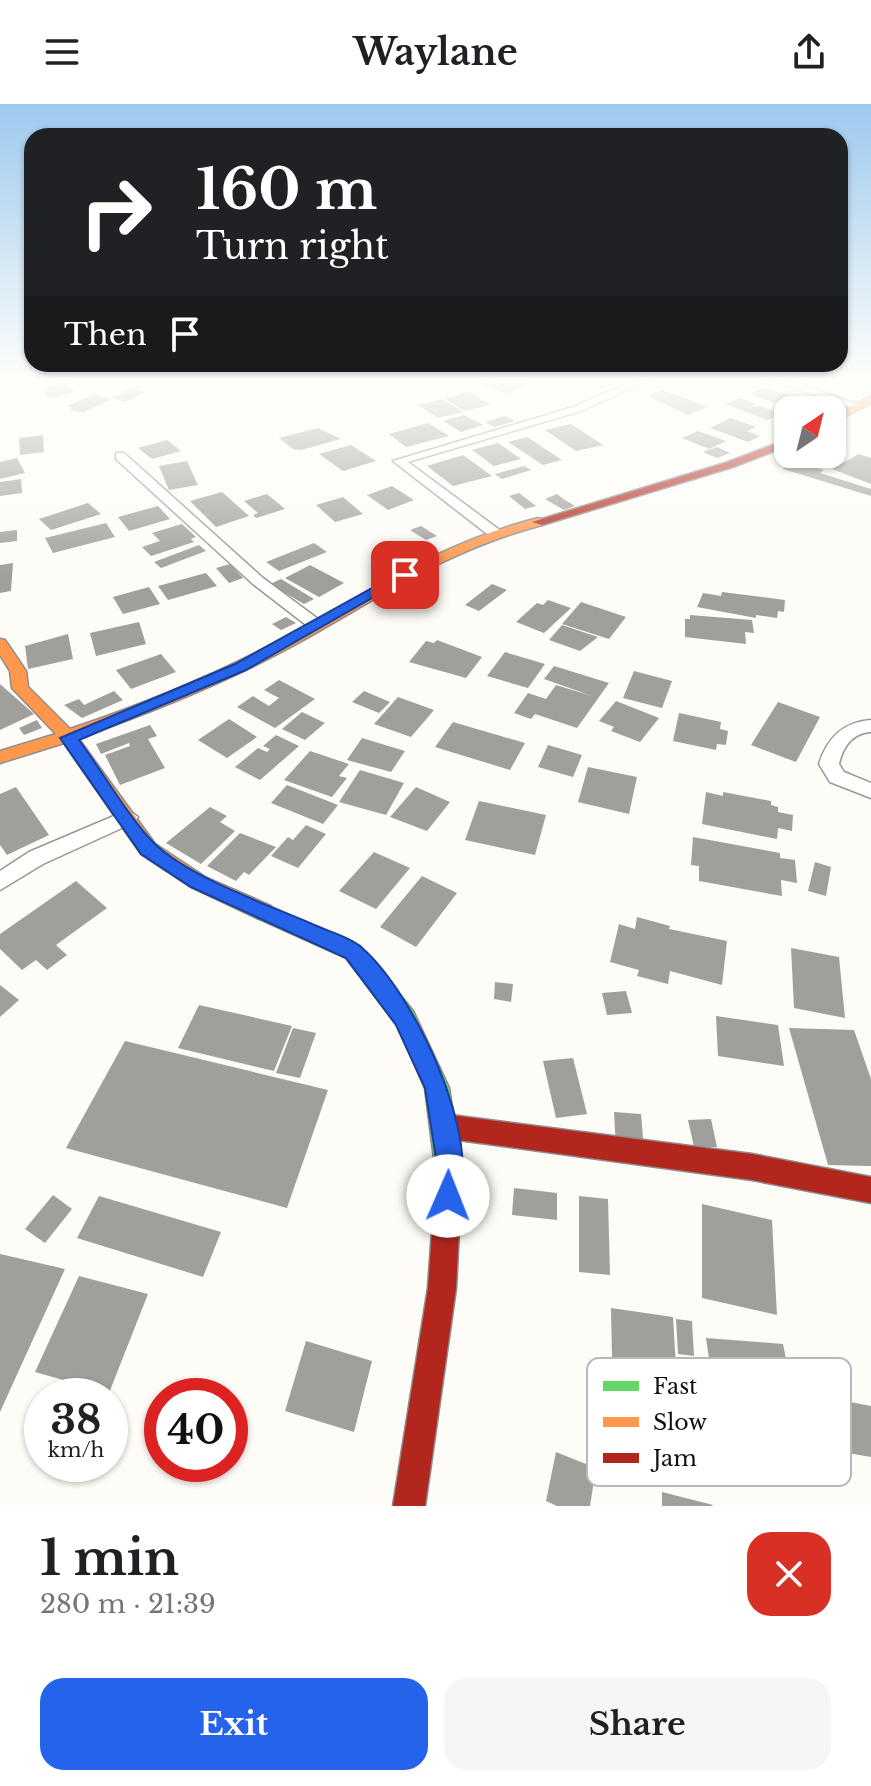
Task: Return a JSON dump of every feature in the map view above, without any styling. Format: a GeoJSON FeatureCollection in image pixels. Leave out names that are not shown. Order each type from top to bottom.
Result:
{"type":"FeatureCollection","features":[{"type":"Feature","properties":{"kind":"street"},"geometry":{"type":"LineString","coordinates":[[452,445],[399,461],[496,534]]}},
{"type":"Feature","properties":{"kind":"street"},"geometry":{"type":"LineString","coordinates":[[0,757],[69,738],[241,667],[441,555],[496,534],[729,465],[774,447]]}},
{"type":"Feature","properties":{"kind":"street"},"geometry":{"type":"LineString","coordinates":[[120,456],[258,581],[316,625]]}},
{"type":"Feature","properties":{"kind":"street"},"geometry":{"type":"LineString","coordinates":[[0,643],[18,671],[20,688],[69,738],[148,849],[198,882],[353,952],[405,1018],[437,1088],[450,1165],[442,1288],[409,1506]]}},
{"type":"Feature","properties":{"kind":"street"},"geometry":{"type":"LineString","coordinates":[[871,726],[847,733],[832,749],[829,764],[837,777],[871,791]]}},
{"type":"Feature","properties":{"kind":"street"},"geometry":{"type":"LineString","coordinates":[[0,882],[36,858],[128,817]]}},
{"type":"Feature","properties":{"kind":"street"},"geometry":{"type":"LineString","coordinates":[[443,1126],[752,1167],[871,1191]]}},
{"type":"Feature","properties":{"kind":"building"},"geometry":{"type":"Polygon","coordinates":[[[19,445],[44,445],[44,452],[20,455],[19,445]]]}},
{"type":"Feature","properties":{"kind":"building"},"geometry":{"type":"Polygon","coordinates":[[[174,445],[181,451],[152,459],[138,448],[174,445]]]}},
{"type":"Feature","properties":{"kind":"building"},"geometry":{"type":"Polygon","coordinates":[[[288,445],[318,445],[301,450],[288,445]]]}},
{"type":"Feature","properties":{"kind":"building"},"geometry":{"type":"Polygon","coordinates":[[[352,445],[376,461],[343,471],[319,454],[352,445]]]}},
{"type":"Feature","properties":{"kind":"building"},"geometry":{"type":"Polygon","coordinates":[[[501,445],[521,459],[494,466],[472,450],[501,445]]]}},
{"type":"Feature","properties":{"kind":"building"},"geometry":{"type":"Polygon","coordinates":[[[513,445],[540,445],[562,460],[543,465],[513,445]]]}},
{"type":"Feature","properties":{"kind":"building"},"geometry":{"type":"Polygon","coordinates":[[[568,445],[601,445],[576,451],[568,445]]]}},
{"type":"Feature","properties":{"kind":"building"},"geometry":{"type":"Polygon","coordinates":[[[717,447],[730,453],[717,458],[703,452],[717,447]]]}},
{"type":"Feature","properties":{"kind":"building"},"geometry":{"type":"Polygon","coordinates":[[[859,454],[871,458],[871,484],[832,469],[846,468],[846,461],[859,454]]]}},
{"type":"Feature","properties":{"kind":"building"},"geometry":{"type":"Polygon","coordinates":[[[463,455],[492,476],[453,486],[427,466],[463,455]]]}},
{"type":"Feature","properties":{"kind":"building"},"geometry":{"type":"Polygon","coordinates":[[[17,458],[25,473],[0,479],[0,462],[17,458]]]}},
{"type":"Feature","properties":{"kind":"building"},"geometry":{"type":"Polygon","coordinates":[[[187,461],[198,485],[169,490],[159,466],[187,461]]]}},
{"type":"Feature","properties":{"kind":"building"},"geometry":{"type":"Polygon","coordinates":[[[524,466],[531,470],[502,479],[495,474],[524,466]]]}},
{"type":"Feature","properties":{"kind":"building"},"geometry":{"type":"Polygon","coordinates":[[[783,469],[824,470],[820,473],[871,489],[871,496],[783,469]]]}},
{"type":"Feature","properties":{"kind":"building"},"geometry":{"type":"Polygon","coordinates":[[[21,479],[22,493],[0,496],[0,482],[21,479]]]}},
{"type":"Feature","properties":{"kind":"building"},"geometry":{"type":"Polygon","coordinates":[[[392,486],[414,500],[388,510],[367,495],[392,486]]]}},
{"type":"Feature","properties":{"kind":"building"},"geometry":{"type":"Polygon","coordinates":[[[222,492],[249,516],[216,527],[190,501],[222,492]]]}},
{"type":"Feature","properties":{"kind":"building"},"geometry":{"type":"Polygon","coordinates":[[[519,493],[536,506],[525,509],[509,496],[519,493]]]}},
{"type":"Feature","properties":{"kind":"building"},"geometry":{"type":"Polygon","coordinates":[[[267,494],[285,509],[256,518],[253,515],[258,513],[244,501],[267,494]]]}},
{"type":"Feature","properties":{"kind":"building"},"geometry":{"type":"Polygon","coordinates":[[[557,494],[575,506],[564,510],[545,499],[557,494]]]}},
{"type":"Feature","properties":{"kind":"building"},"geometry":{"type":"Polygon","coordinates":[[[343,497],[363,514],[335,522],[316,505],[343,497]]]}},
{"type":"Feature","properties":{"kind":"building"},"geometry":{"type":"Polygon","coordinates":[[[88,503],[101,514],[51,530],[39,519],[88,503]]]}},
{"type":"Feature","properties":{"kind":"building"},"geometry":{"type":"Polygon","coordinates":[[[158,506],[170,519],[129,531],[118,517],[158,506]]]}},
{"type":"Feature","properties":{"kind":"building"},"geometry":{"type":"Polygon","coordinates":[[[106,523],[115,537],[53,553],[45,538],[106,523]]]}},
{"type":"Feature","properties":{"kind":"building"},"geometry":{"type":"Polygon","coordinates":[[[182,524],[196,537],[191,539],[194,542],[151,556],[142,547],[160,541],[152,533],[182,524]]]}},
{"type":"Feature","properties":{"kind":"building"},"geometry":{"type":"Polygon","coordinates":[[[421,526],[437,536],[426,540],[410,530],[421,526]]]}},
{"type":"Feature","properties":{"kind":"building"},"geometry":{"type":"Polygon","coordinates":[[[17,530],[17,541],[0,543],[0,532],[17,530]]]}},
{"type":"Feature","properties":{"kind":"building"},"geometry":{"type":"Polygon","coordinates":[[[314,543],[327,552],[279,571],[266,562],[314,543]]]}},
{"type":"Feature","properties":{"kind":"building"},"geometry":{"type":"Polygon","coordinates":[[[199,545],[206,551],[161,568],[154,562],[199,545]]]}},
{"type":"Feature","properties":{"kind":"building"},"geometry":{"type":"Polygon","coordinates":[[[13,563],[11,591],[0,593],[0,565],[13,563]]]}},
{"type":"Feature","properties":{"kind":"building"},"geometry":{"type":"Polygon","coordinates":[[[230,564],[243,578],[229,583],[216,568],[230,564]]]}},
{"type":"Feature","properties":{"kind":"building"},"geometry":{"type":"Polygon","coordinates":[[[310,565],[344,583],[319,597],[285,578],[310,565]]]}},
{"type":"Feature","properties":{"kind":"building"},"geometry":{"type":"Polygon","coordinates":[[[206,573],[217,586],[168,600],[158,586],[206,573]]]}},
{"type":"Feature","properties":{"kind":"building"},"geometry":{"type":"Polygon","coordinates":[[[281,579],[314,599],[304,604],[270,584],[281,579]]]}},
{"type":"Feature","properties":{"kind":"building"},"geometry":{"type":"Polygon","coordinates":[[[492,584],[507,590],[479,611],[465,605],[492,584]]]}},
{"type":"Feature","properties":{"kind":"building"},"geometry":{"type":"Polygon","coordinates":[[[149,587],[160,604],[123,614],[113,597],[149,587]]]}},
{"type":"Feature","properties":{"kind":"building"},"geometry":{"type":"Polygon","coordinates":[[[722,592],[785,600],[784,612],[778,611],[777,618],[756,615],[756,618],[697,607],[703,593],[721,596],[722,592]]]}},
{"type":"Feature","properties":{"kind":"building"},"geometry":{"type":"Polygon","coordinates":[[[548,600],[571,608],[544,633],[516,622],[537,603],[543,605],[548,600]]]}},
{"type":"Feature","properties":{"kind":"building"},"geometry":{"type":"Polygon","coordinates":[[[581,602],[626,617],[609,639],[562,624],[581,602]]]}},
{"type":"Feature","properties":{"kind":"building"},"geometry":{"type":"Polygon","coordinates":[[[690,615],[752,620],[754,633],[745,632],[746,644],[685,637],[685,619],[690,619],[690,615]]]}},
{"type":"Feature","properties":{"kind":"building"},"geometry":{"type":"Polygon","coordinates":[[[286,617],[296,623],[281,630],[272,624],[286,617]]]}},
{"type":"Feature","properties":{"kind":"building"},"geometry":{"type":"Polygon","coordinates":[[[139,622],[146,644],[96,656],[90,633],[139,622]]]}},
{"type":"Feature","properties":{"kind":"building"},"geometry":{"type":"Polygon","coordinates":[[[562,625],[598,637],[580,651],[549,640],[562,625]]]}},
{"type":"Feature","properties":{"kind":"building"},"geometry":{"type":"Polygon","coordinates":[[[68,634],[73,659],[28,669],[25,646],[68,634]]]}},
{"type":"Feature","properties":{"kind":"building"},"geometry":{"type":"Polygon","coordinates":[[[437,640],[482,657],[466,678],[409,662],[426,641],[434,643],[437,640]]]}},
{"type":"Feature","properties":{"kind":"building"},"geometry":{"type":"Polygon","coordinates":[[[505,652],[545,664],[528,688],[487,676],[505,652]]]}},
{"type":"Feature","properties":{"kind":"building"},"geometry":{"type":"Polygon","coordinates":[[[161,654],[176,672],[131,689],[116,670],[161,654]]]}},
{"type":"Feature","properties":{"kind":"building"},"geometry":{"type":"Polygon","coordinates":[[[554,666],[609,683],[577,728],[535,714],[531,719],[514,713],[528,693],[546,699],[556,685],[592,696],[544,679],[554,666]]]}},
{"type":"Feature","properties":{"kind":"building"},"geometry":{"type":"Polygon","coordinates":[[[634,671],[672,681],[662,708],[623,698],[634,671]]]}},
{"type":"Feature","properties":{"kind":"building"},"geometry":{"type":"Polygon","coordinates":[[[279,680],[315,699],[275,728],[237,707],[253,696],[269,706],[279,698],[264,690],[279,680]]]}},
{"type":"Feature","properties":{"kind":"building"},"geometry":{"type":"Polygon","coordinates":[[[0,684],[34,714],[0,730],[0,684]]]}},
{"type":"Feature","properties":{"kind":"building"},"geometry":{"type":"Polygon","coordinates":[[[114,691],[123,700],[82,718],[64,705],[79,699],[84,705],[114,691]]]}},
{"type":"Feature","properties":{"kind":"building"},"geometry":{"type":"Polygon","coordinates":[[[364,691],[390,702],[379,713],[352,702],[364,691]]]}},
{"type":"Feature","properties":{"kind":"building"},"geometry":{"type":"Polygon","coordinates":[[[398,697],[434,710],[411,737],[374,724],[398,697]]]}},
{"type":"Feature","properties":{"kind":"building"},"geometry":{"type":"Polygon","coordinates":[[[616,701],[659,718],[640,742],[611,731],[614,727],[599,721],[616,701]]]}},
{"type":"Feature","properties":{"kind":"building"},"geometry":{"type":"Polygon","coordinates":[[[778,702],[820,717],[796,762],[751,745],[778,702]]]}},
{"type":"Feature","properties":{"kind":"building"},"geometry":{"type":"Polygon","coordinates":[[[302,712],[325,723],[305,740],[282,729],[302,712]]]}},
{"type":"Feature","properties":{"kind":"building"},"geometry":{"type":"Polygon","coordinates":[[[679,713],[721,722],[720,729],[728,731],[726,745],[717,744],[716,750],[673,741],[679,713]]]}},
{"type":"Feature","properties":{"kind":"building"},"geometry":{"type":"Polygon","coordinates":[[[229,719],[257,737],[227,758],[198,740],[229,719]]]}},
{"type":"Feature","properties":{"kind":"building"},"geometry":{"type":"Polygon","coordinates":[[[37,720],[42,728],[24,735],[19,728],[37,720]]]}},
{"type":"Feature","properties":{"kind":"building"},"geometry":{"type":"Polygon","coordinates":[[[453,722],[525,743],[510,770],[435,747],[453,722]]]}},
{"type":"Feature","properties":{"kind":"building"},"geometry":{"type":"Polygon","coordinates":[[[150,725],[157,736],[148,739],[165,768],[120,785],[105,755],[130,746],[129,743],[101,754],[96,744],[150,725]]]}},
{"type":"Feature","properties":{"kind":"building"},"geometry":{"type":"Polygon","coordinates":[[[276,735],[299,746],[260,780],[235,767],[258,748],[267,752],[270,749],[263,746],[276,735]]]}},
{"type":"Feature","properties":{"kind":"building"},"geometry":{"type":"Polygon","coordinates":[[[362,738],[405,751],[391,772],[347,760],[362,738]]]}},
{"type":"Feature","properties":{"kind":"building"},"geometry":{"type":"Polygon","coordinates":[[[548,745],[582,755],[573,777],[538,767],[548,745]]]}},
{"type":"Feature","properties":{"kind":"building"},"geometry":{"type":"Polygon","coordinates":[[[310,751],[349,764],[339,776],[347,778],[332,797],[284,780],[310,751]]]}},
{"type":"Feature","properties":{"kind":"building"},"geometry":{"type":"Polygon","coordinates":[[[588,767],[637,777],[629,814],[578,802],[588,767]]]}},
{"type":"Feature","properties":{"kind":"building"},"geometry":{"type":"Polygon","coordinates":[[[360,770],[404,783],[386,815],[339,802],[360,770]]]}},
{"type":"Feature","properties":{"kind":"building"},"geometry":{"type":"Polygon","coordinates":[[[287,785],[338,805],[323,824],[271,803],[287,785]]]}},
{"type":"Feature","properties":{"kind":"building"},"geometry":{"type":"Polygon","coordinates":[[[16,787],[49,835],[7,855],[0,845],[0,794],[16,787]]]}},
{"type":"Feature","properties":{"kind":"building"},"geometry":{"type":"Polygon","coordinates":[[[416,787],[450,802],[427,831],[390,817],[416,787]]]}},
{"type":"Feature","properties":{"kind":"building"},"geometry":{"type":"Polygon","coordinates":[[[706,792],[771,801],[771,805],[778,807],[778,812],[793,815],[792,831],[778,828],[777,839],[702,824],[706,792]]]}},
{"type":"Feature","properties":{"kind":"building"},"geometry":{"type":"Polygon","coordinates":[[[479,801],[546,815],[535,855],[465,840],[479,801]]]}},
{"type":"Feature","properties":{"kind":"building"},"geometry":{"type":"Polygon","coordinates":[[[210,807],[227,816],[220,822],[235,831],[201,864],[166,843],[210,807]]]}},
{"type":"Feature","properties":{"kind":"building"},"geometry":{"type":"Polygon","coordinates":[[[306,825],[326,834],[298,868],[271,856],[288,837],[293,840],[306,825]]]}},
{"type":"Feature","properties":{"kind":"building"},"geometry":{"type":"Polygon","coordinates":[[[240,833],[276,847],[249,875],[244,872],[236,881],[207,866],[240,833]]]}},
{"type":"Feature","properties":{"kind":"building"},"geometry":{"type":"Polygon","coordinates":[[[693,837],[780,853],[780,858],[795,860],[797,883],[781,880],[782,896],[699,881],[699,866],[691,865],[693,837]]]}},
{"type":"Feature","properties":{"kind":"building"},"geometry":{"type":"Polygon","coordinates":[[[374,852],[410,868],[376,909],[339,891],[374,852]]]}},
{"type":"Feature","properties":{"kind":"building"},"geometry":{"type":"Polygon","coordinates":[[[815,862],[831,867],[826,896],[808,891],[815,862]]]}},
{"type":"Feature","properties":{"kind":"building"},"geometry":{"type":"Polygon","coordinates":[[[422,876],[457,893],[416,947],[380,927],[422,876]]]}},
{"type":"Feature","properties":{"kind":"building"},"geometry":{"type":"Polygon","coordinates":[[[76,881],[107,908],[56,945],[67,955],[47,970],[36,960],[22,970],[0,949],[0,934],[76,881]]]}},
{"type":"Feature","properties":{"kind":"building"},"geometry":{"type":"Polygon","coordinates":[[[637,917],[670,926],[669,929],[727,941],[722,985],[670,971],[668,984],[637,976],[639,970],[610,962],[619,924],[635,929],[637,917]]]}},
{"type":"Feature","properties":{"kind":"building"},"geometry":{"type":"Polygon","coordinates":[[[791,948],[839,957],[845,1018],[794,1008],[791,948]]]}},
{"type":"Feature","properties":{"kind":"building"},"geometry":{"type":"Polygon","coordinates":[[[495,982],[513,984],[511,1002],[494,999],[495,982]]]}},
{"type":"Feature","properties":{"kind":"building"},"geometry":{"type":"Polygon","coordinates":[[[0,985],[19,1000],[0,1017],[0,985]]]}},
{"type":"Feature","properties":{"kind":"building"},"geometry":{"type":"Polygon","coordinates":[[[626,991],[632,1013],[607,1015],[602,993],[626,991]]]}},
{"type":"Feature","properties":{"kind":"building"},"geometry":{"type":"Polygon","coordinates":[[[199,1005],[292,1026],[274,1071],[178,1048],[199,1005]]]}},
{"type":"Feature","properties":{"kind":"building"},"geometry":{"type":"Polygon","coordinates":[[[716,1016],[778,1025],[784,1066],[718,1056],[716,1016]]]}},
{"type":"Feature","properties":{"kind":"building"},"geometry":{"type":"Polygon","coordinates":[[[293,1028],[316,1033],[300,1078],[276,1073],[293,1028]]]}},
{"type":"Feature","properties":{"kind":"building"},"geometry":{"type":"Polygon","coordinates":[[[789,1028],[854,1030],[871,1079],[871,1166],[828,1165],[789,1028]]]}},
{"type":"Feature","properties":{"kind":"building"},"geometry":{"type":"Polygon","coordinates":[[[125,1041],[328,1090],[287,1208],[66,1148],[125,1041]]]}},
{"type":"Feature","properties":{"kind":"building"},"geometry":{"type":"Polygon","coordinates":[[[573,1058],[587,1114],[556,1118],[543,1061],[573,1058]]]}},
{"type":"Feature","properties":{"kind":"building"},"geometry":{"type":"Polygon","coordinates":[[[614,1112],[641,1114],[644,1150],[616,1148],[614,1112]]]}},
{"type":"Feature","properties":{"kind":"building"},"geometry":{"type":"Polygon","coordinates":[[[711,1119],[717,1147],[694,1147],[688,1120],[711,1119]]]}},
{"type":"Feature","properties":{"kind":"building"},"geometry":{"type":"Polygon","coordinates":[[[514,1188],[557,1193],[557,1220],[512,1215],[514,1188]]]}},
{"type":"Feature","properties":{"kind":"building"},"geometry":{"type":"Polygon","coordinates":[[[53,1195],[72,1209],[45,1243],[25,1229],[53,1195]]]}},
{"type":"Feature","properties":{"kind":"building"},"geometry":{"type":"Polygon","coordinates":[[[99,1196],[221,1232],[203,1277],[77,1238],[99,1196]]]}},
{"type":"Feature","properties":{"kind":"building"},"geometry":{"type":"Polygon","coordinates":[[[579,1196],[608,1199],[610,1275],[579,1272],[579,1196]]]}},
{"type":"Feature","properties":{"kind":"building"},"geometry":{"type":"Polygon","coordinates":[[[702,1204],[772,1220],[777,1315],[702,1298],[702,1204]]]}},
{"type":"Feature","properties":{"kind":"building"},"geometry":{"type":"Polygon","coordinates":[[[0,1254],[65,1269],[0,1412],[0,1254]]]}},
{"type":"Feature","properties":{"kind":"building"},"geometry":{"type":"Polygon","coordinates":[[[79,1276],[148,1294],[115,1378],[56,1378],[35,1372],[79,1276]]]}},
{"type":"Feature","properties":{"kind":"building"},"geometry":{"type":"Polygon","coordinates":[[[611,1308],[673,1317],[675,1358],[612,1358],[611,1308]]]}},
{"type":"Feature","properties":{"kind":"building"},"geometry":{"type":"Polygon","coordinates":[[[676,1319],[692,1321],[694,1356],[678,1354],[676,1319]]]}},
{"type":"Feature","properties":{"kind":"building"},"geometry":{"type":"Polygon","coordinates":[[[706,1338],[783,1344],[786,1358],[709,1358],[706,1338]]]}},
{"type":"Feature","properties":{"kind":"building"},"geometry":{"type":"Polygon","coordinates":[[[306,1341],[372,1361],[354,1432],[285,1411],[306,1341]]]}},
{"type":"Feature","properties":{"kind":"building"},"geometry":{"type":"Polygon","coordinates":[[[851,1402],[871,1406],[871,1457],[851,1454],[851,1402]]]}},
{"type":"Feature","properties":{"kind":"building"},"geometry":{"type":"Polygon","coordinates":[[[556,1452],[587,1464],[587,1486],[593,1486],[590,1506],[557,1506],[546,1501],[556,1452]]]}},
{"type":"Feature","properties":{"kind":"building"},"geometry":{"type":"Polygon","coordinates":[[[662,1492],[713,1505],[662,1506],[662,1492]]]}},
{"type":"Feature","properties":{"kind":"traffic: fast"},"geometry":{"type":"LineString","coordinates":[[264,912],[353,952],[405,1018],[437,1088],[449,1174]]}},
{"type":"Feature","properties":{"kind":"traffic: slow"},"geometry":{"type":"LineString","coordinates":[[0,757],[102,724],[202,685],[292,640],[424,563],[480,539],[538,522]]}},
{"type":"Feature","properties":{"kind":"traffic: slow"},"geometry":{"type":"LineString","coordinates":[[0,643],[18,671],[20,688],[69,738],[148,849],[198,882],[264,912]]}},
{"type":"Feature","properties":{"kind":"traffic: jam"},"geometry":{"type":"LineString","coordinates":[[538,522],[729,465],[774,447]]}},
{"type":"Feature","properties":{"kind":"traffic: jam"},"geometry":{"type":"LineString","coordinates":[[443,1126],[752,1167],[871,1190]]}},
{"type":"Feature","properties":{"kind":"traffic: jam"},"geometry":{"type":"LineString","coordinates":[[409,1506],[442,1288],[449,1174]]}},
{"type":"Feature","properties":{"kind":"route"},"geometry":{"type":"LineString","coordinates":[[405,575],[241,667],[69,738],[148,849],[198,882],[353,952],[405,1018],[437,1088],[450,1165],[448,1196]]}}]}
